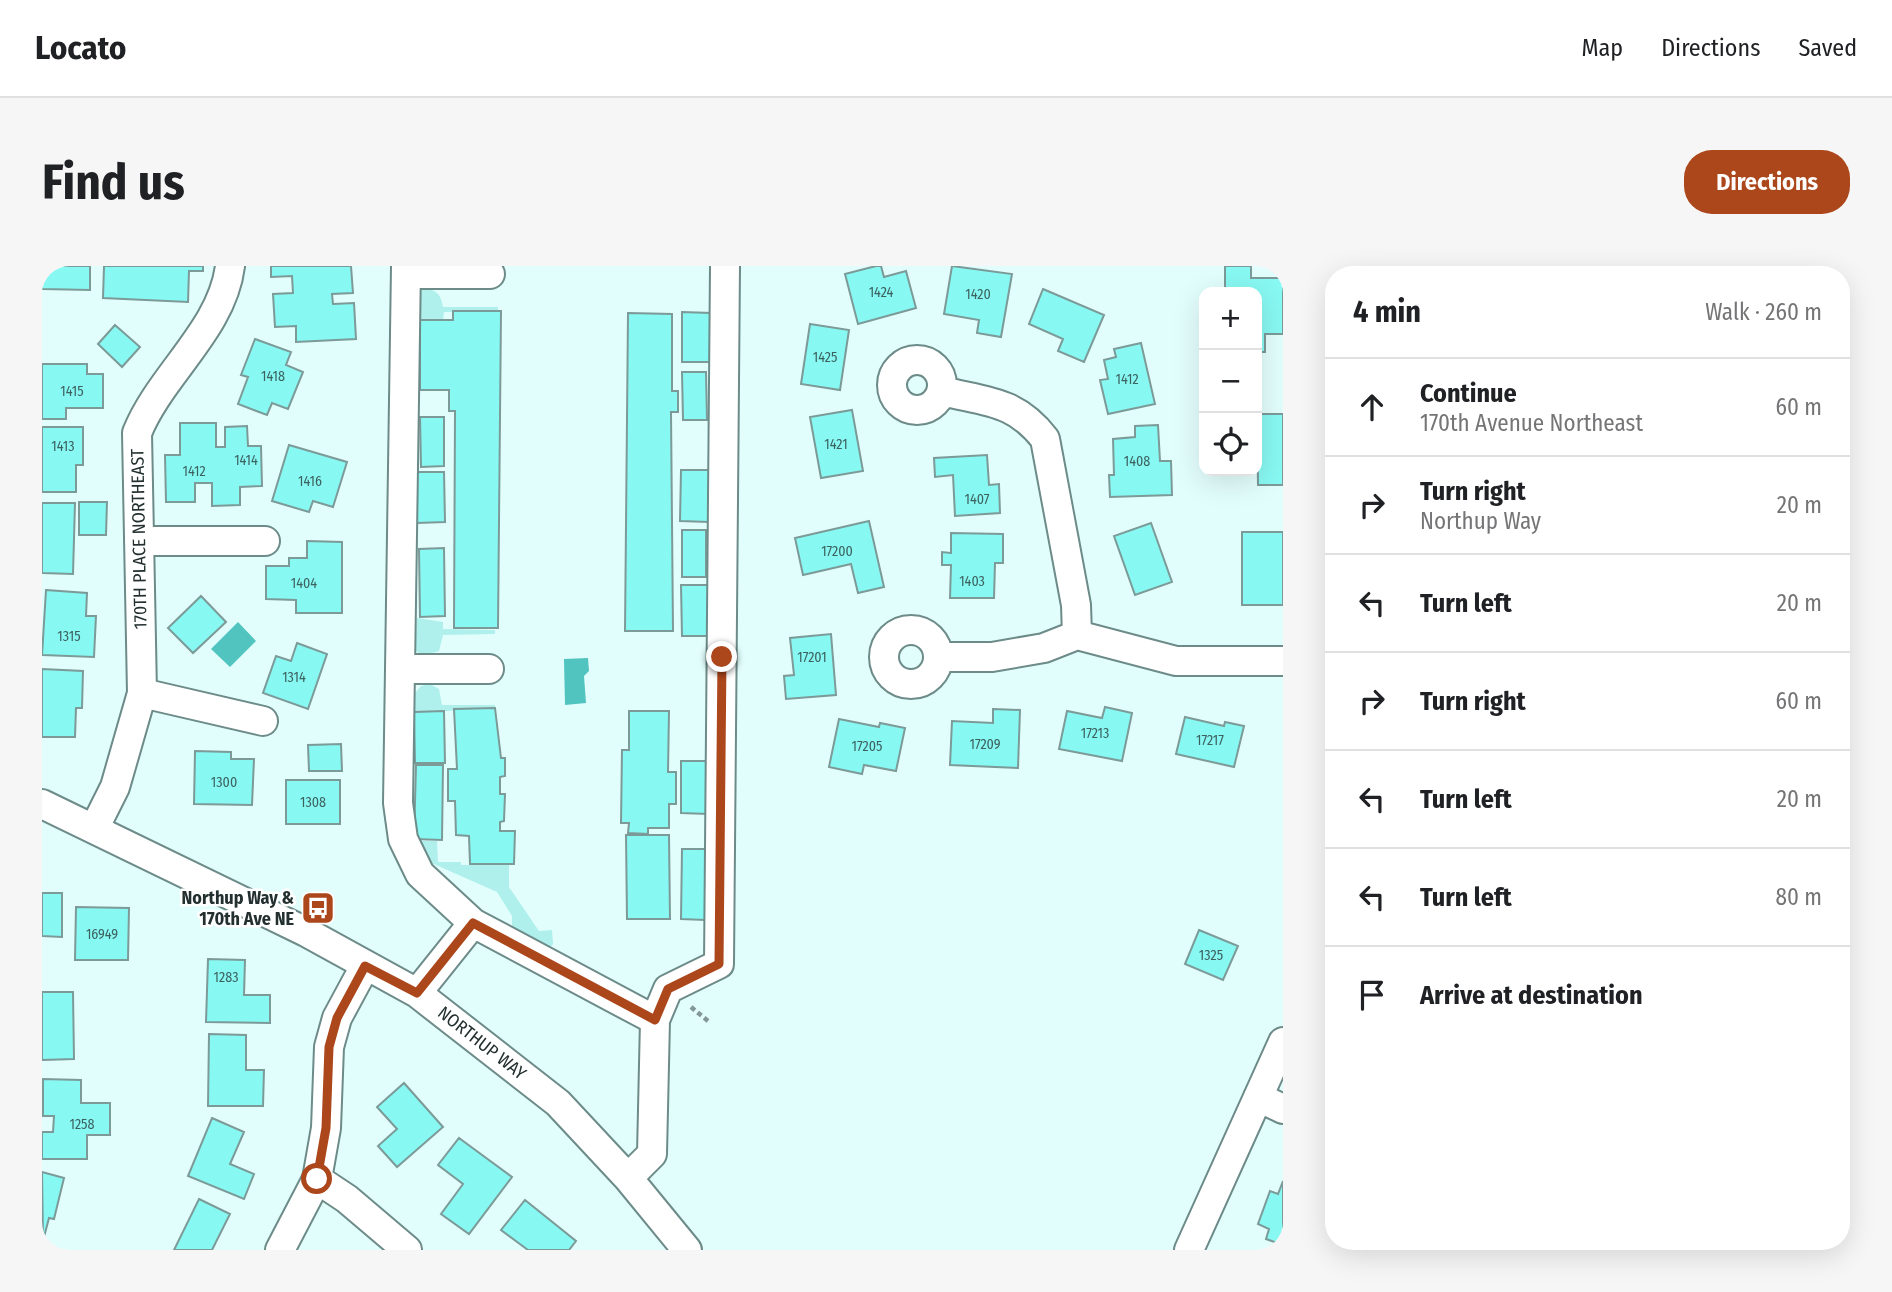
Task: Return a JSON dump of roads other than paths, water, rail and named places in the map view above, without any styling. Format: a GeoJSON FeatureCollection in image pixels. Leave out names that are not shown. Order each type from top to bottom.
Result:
{"type":"FeatureCollection","features":[{"type":"Feature","properties":{"kind":"street","name":"170TH PLACE NORTHEAST"},"geometry":{"type":"LineString","coordinates":[[94,829],[115,787],[142,693],[137,433],[146,410],[216,311],[230,266]]}},
{"type":"Feature","properties":{"kind":"street"},"geometry":{"type":"LineString","coordinates":[[628,1178],[652,1154],[655,1020],[668,989],[719,964],[725,266]]}},
{"type":"Feature","properties":{"kind":"street"},"geometry":{"type":"LineString","coordinates":[[490,274],[406,270],[398,803],[403,839],[420,874],[473,923],[655,1020]]}},
{"type":"Feature","properties":{"kind":"street"},"geometry":{"type":"LineString","coordinates":[[942,391],[1014,408],[1031,421],[1045,439],[1074,591],[1077,635]]}},
{"type":"Feature","properties":{"kind":"street"},"geometry":{"type":"LineString","coordinates":[[139,541],[265,541]]}},
{"type":"Feature","properties":{"kind":"street"},"geometry":{"type":"LineString","coordinates":[[939,657],[992,657],[1044,648],[1077,635],[1175,661],[1283,661]]}},
{"type":"Feature","properties":{"kind":"street"},"geometry":{"type":"LineString","coordinates":[[401,669],[489,669]]}},
{"type":"Feature","properties":{"kind":"street"},"geometry":{"type":"LineString","coordinates":[[142,693],[263,721]]}},
{"type":"Feature","properties":{"kind":"street","name":"NORTHUP WAY"},"geometry":{"type":"LineString","coordinates":[[42,804],[306,932],[417,993],[558,1103],[628,1178],[687,1250]]}},
{"type":"Feature","properties":{"kind":"street"},"geometry":{"type":"LineString","coordinates":[[417,993],[473,923]]}},
{"type":"Feature","properties":{"kind":"street"},"geometry":{"type":"LineString","coordinates":[[279,1250],[317,1179],[326,1128],[329,1047],[337,1018],[365,966]]}},
{"type":"Feature","properties":{"kind":"street"},"geometry":{"type":"LineString","coordinates":[[1189,1250],[1283,1042]]}},
{"type":"Feature","properties":{"kind":"street"},"geometry":{"type":"LineString","coordinates":[[1258,1097],[1283,1109]]}},
{"type":"Feature","properties":{"kind":"street"},"geometry":{"type":"LineString","coordinates":[[317,1179],[347,1199],[407,1250]]}},
{"type":"Feature","properties":{"kind":"place","name":"Northup Way & 170th Ave NE"},"geometry":{"type":"Point","coordinates":[318,908]}}]}
